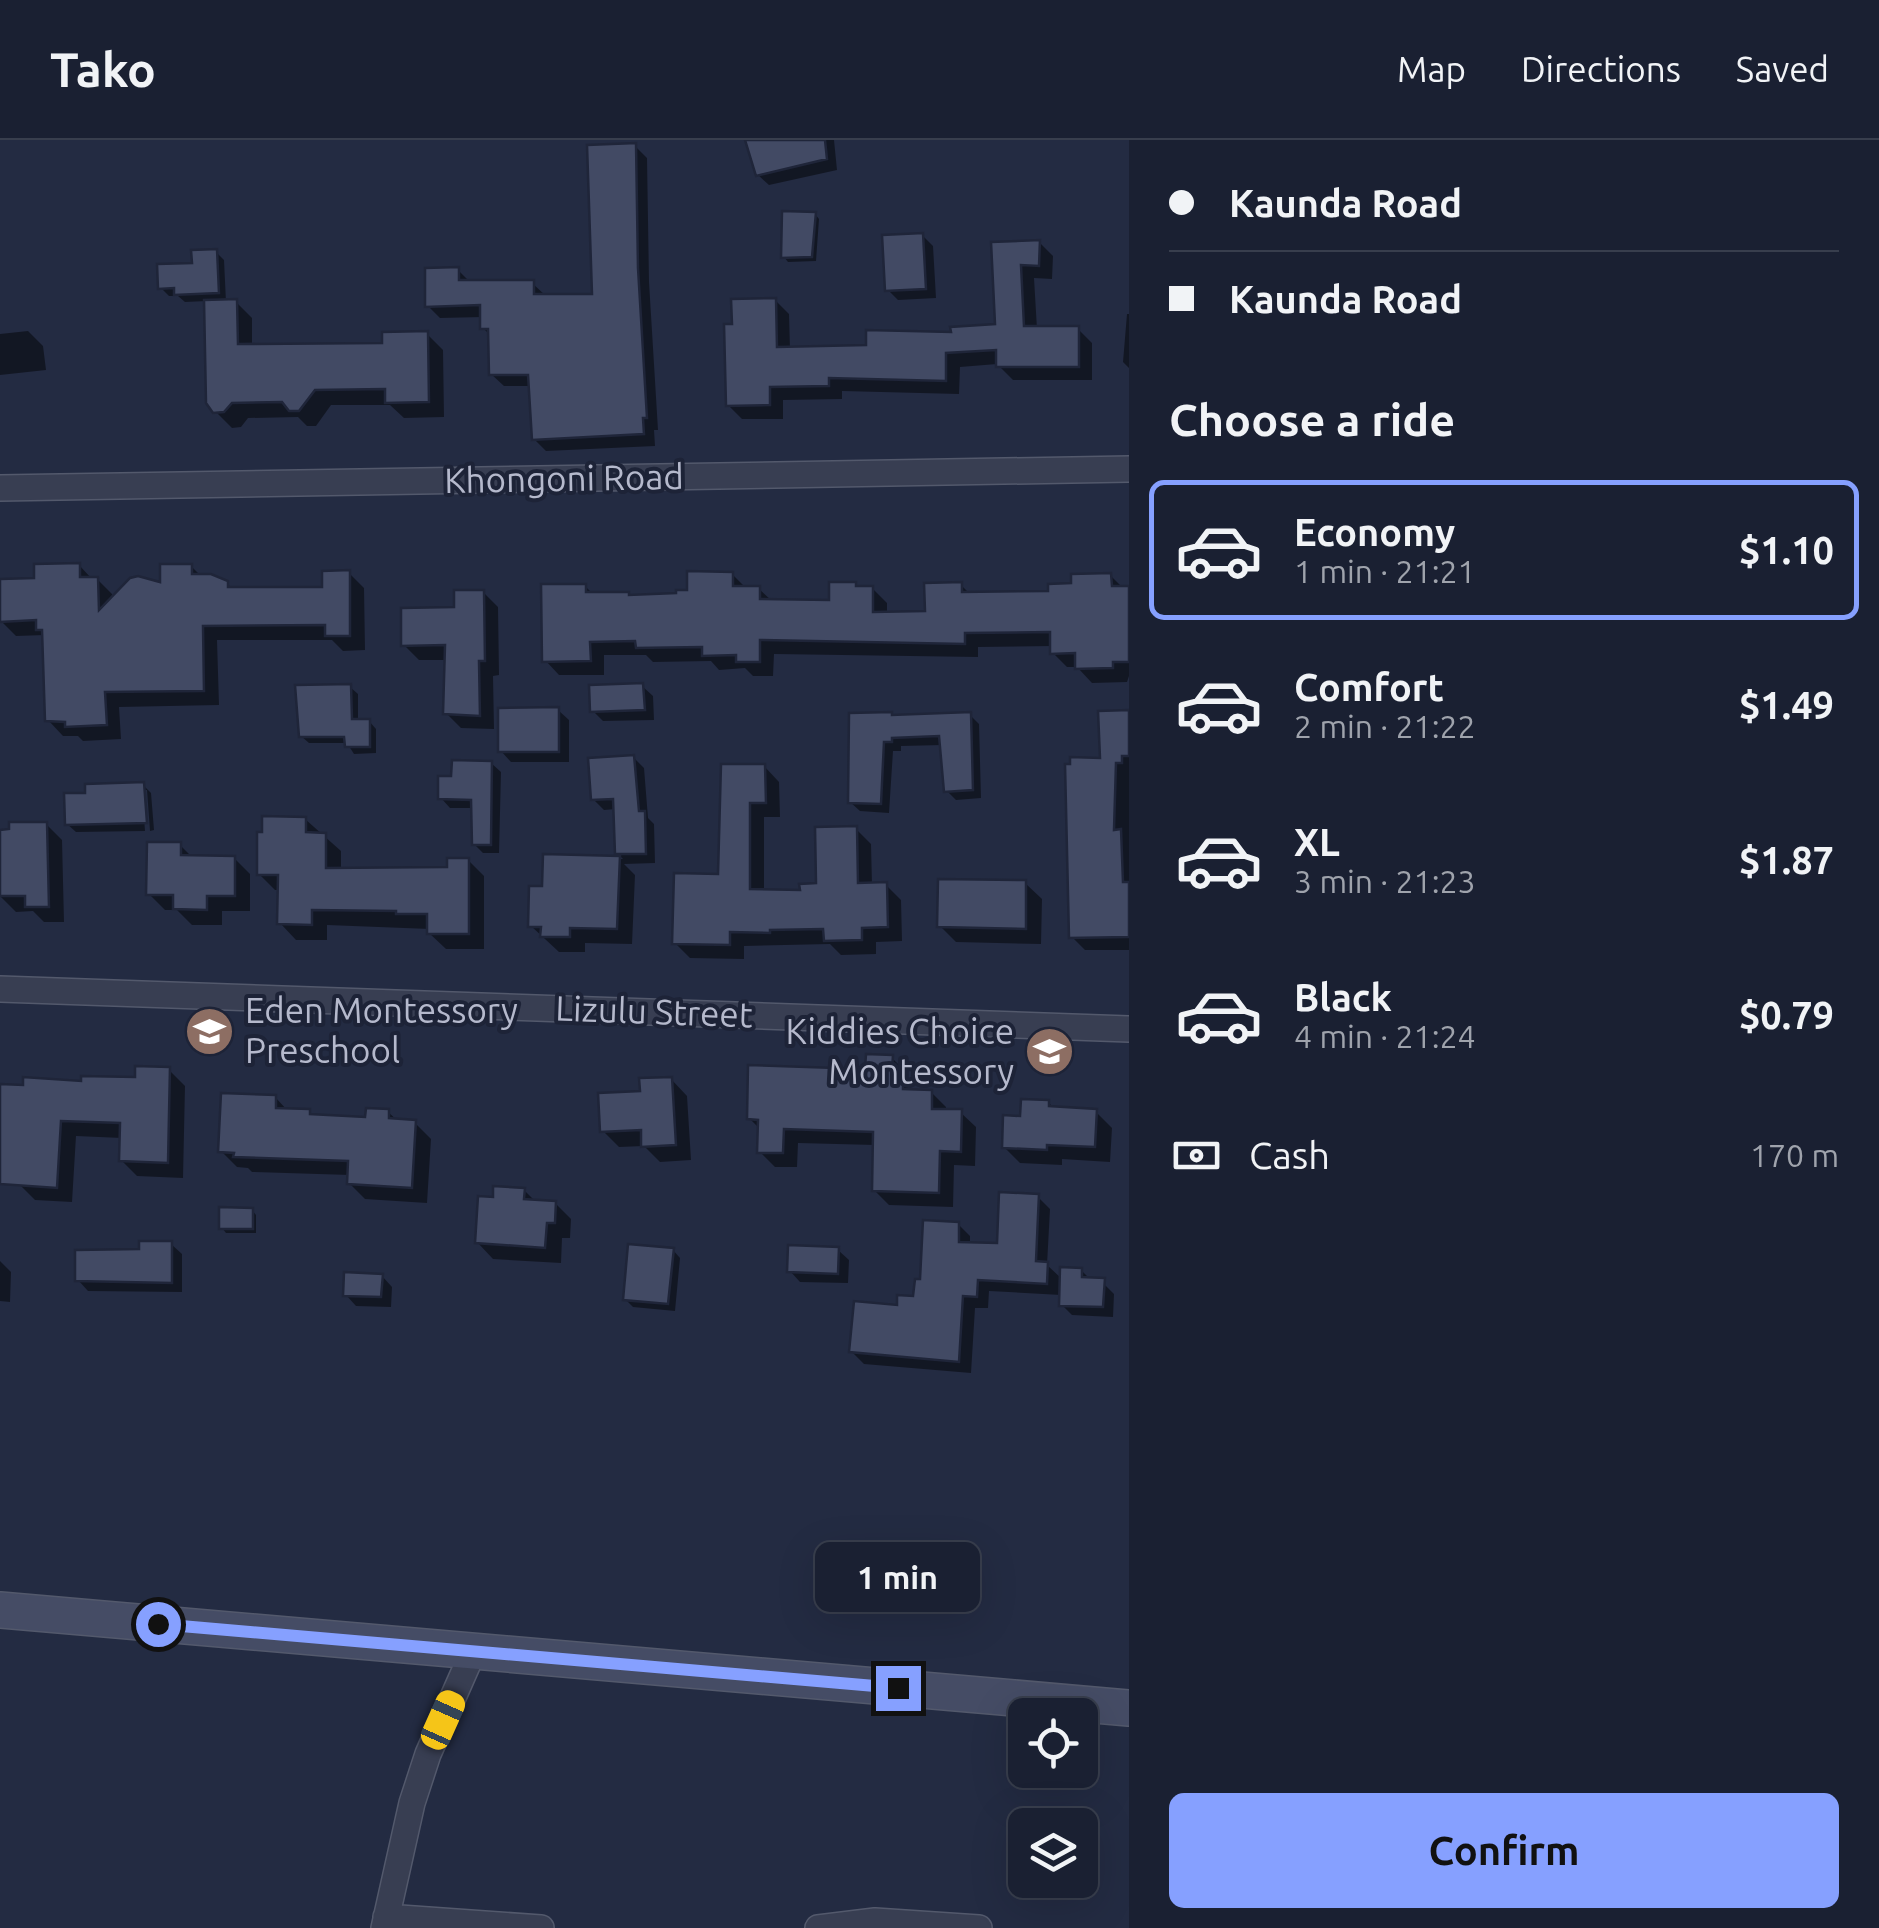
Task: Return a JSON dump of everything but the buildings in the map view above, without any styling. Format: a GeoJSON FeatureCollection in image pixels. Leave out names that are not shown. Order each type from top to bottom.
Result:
{"type":"FeatureCollection","features":[{"type":"Feature","properties":{"kind":"main road"},"geometry":{"type":"LineString","coordinates":[[0,1610],[1129,1708]]}},
{"type":"Feature","properties":{"kind":"street","name":"Khongoni Road"},"geometry":{"type":"LineString","coordinates":[[0,488],[1129,469]]}},
{"type":"Feature","properties":{"kind":"street","name":"Lizulu Street"},"geometry":{"type":"LineString","coordinates":[[0,989],[1129,1028]]}},
{"type":"Feature","properties":{"kind":"street"},"geometry":{"type":"LineString","coordinates":[[473,1652],[428,1754],[412,1803],[385,1922],[541,1928]]}},
{"type":"Feature","properties":{"kind":"street"},"geometry":{"type":"LineString","coordinates":[[818,1928],[875,1920],[978,1928]]}},
{"type":"Feature","properties":{"kind":"place","name":"Eden Montessory Preschool"},"geometry":{"type":"Point","coordinates":[210,1031]}},
{"type":"Feature","properties":{"kind":"place","name":"Kiddies Choice Montessory"},"geometry":{"type":"Point","coordinates":[1049,1052]}},
{"type":"Feature","properties":{"kind":"route"},"geometry":{"type":"LineString","coordinates":[[158,1624],[898,1688]]}}]}
